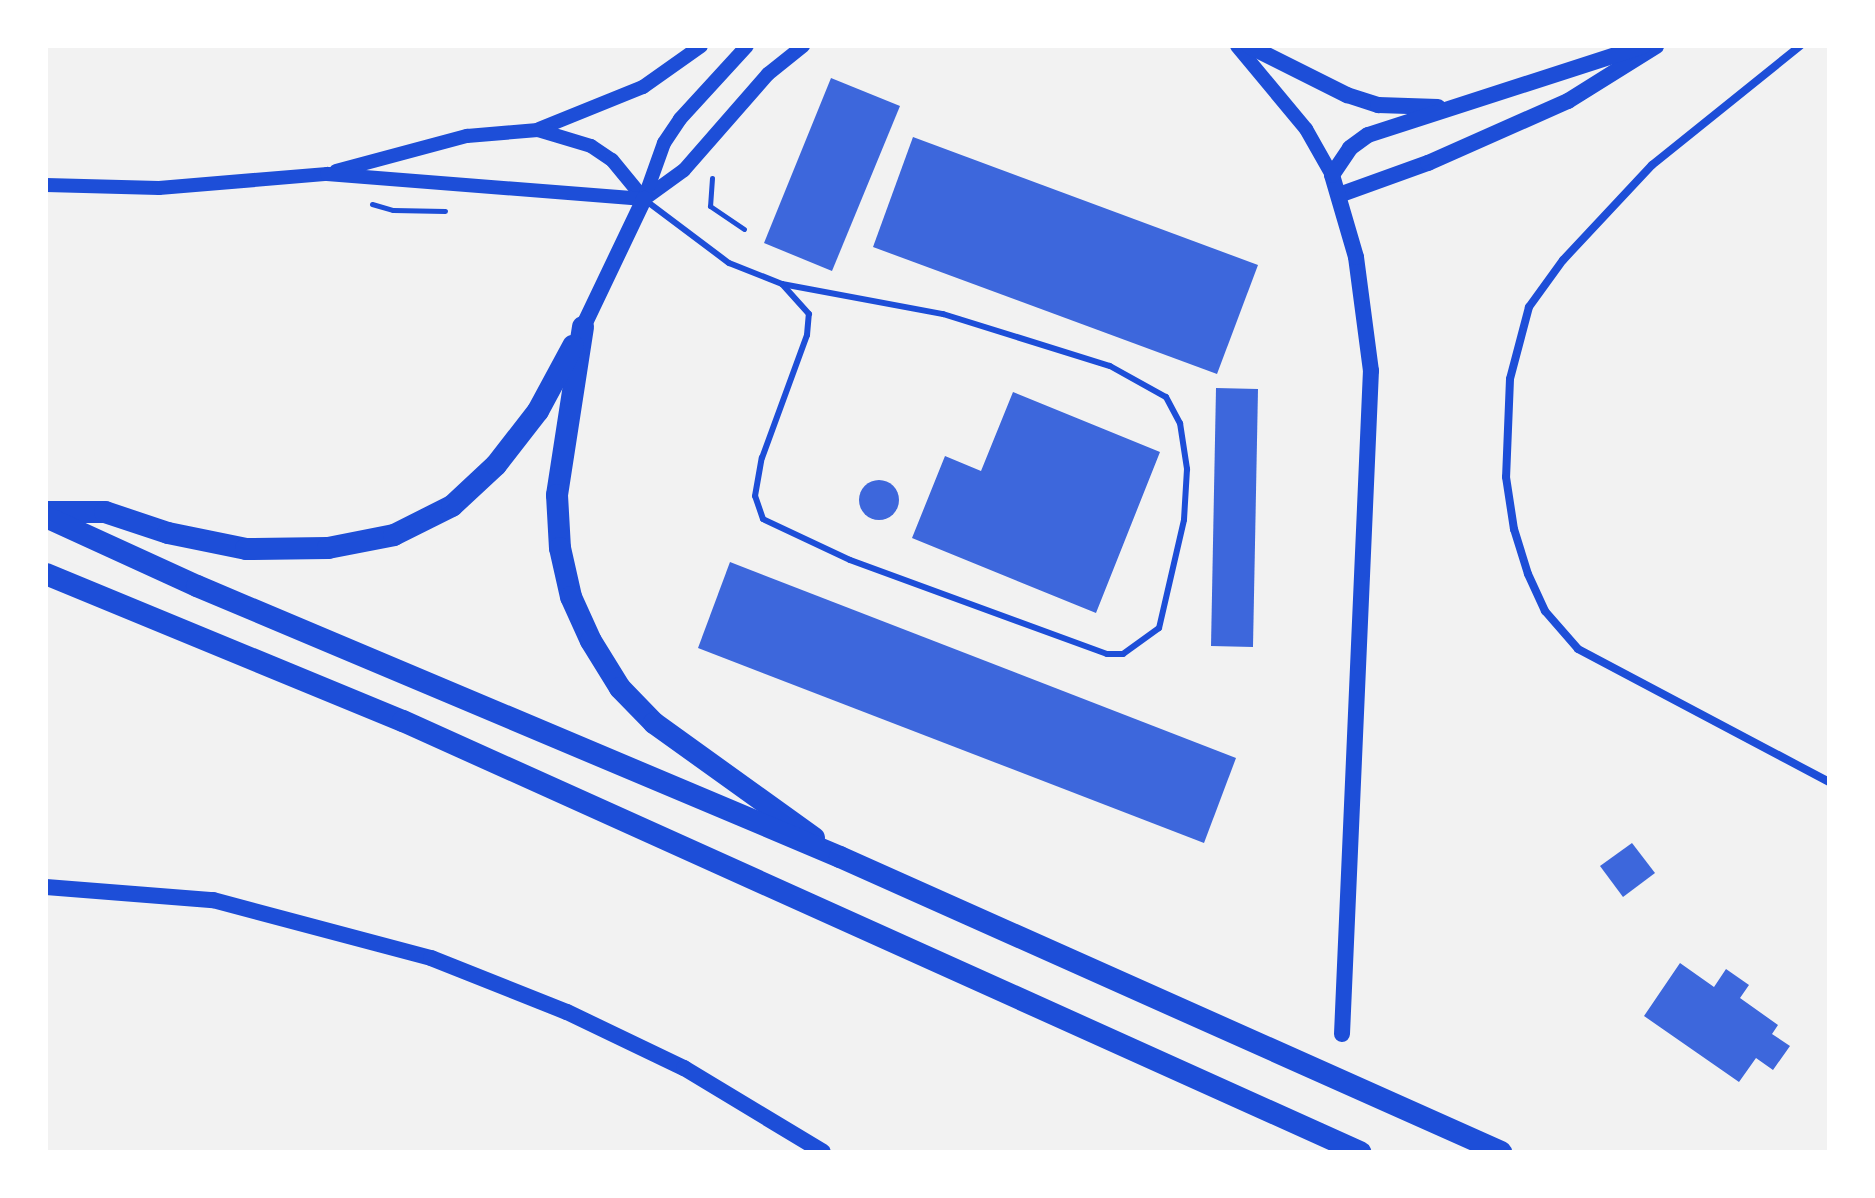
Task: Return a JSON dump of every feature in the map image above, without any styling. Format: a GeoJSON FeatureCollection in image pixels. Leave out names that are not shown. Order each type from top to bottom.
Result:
{"type":"FeatureCollection","features":[{"type":"Feature","properties":{"kind":"highway"},"geometry":{"type":"LineString","coordinates":[[46,514],[105,512],[168,533],[246,549],[328,548],[394,535],[452,506],[496,465],[538,411],[583,327]]}},
{"type":"Feature","properties":{"kind":"highway"},"geometry":{"type":"LineString","coordinates":[[583,327],[557,495],[560,548],[571,597],[591,641],[620,688],[654,723],[840,857]]}},
{"type":"Feature","properties":{"kind":"highway"},"geometry":{"type":"LineString","coordinates":[[46,514],[197,586],[840,857],[1501,1152]]}},
{"type":"Feature","properties":{"kind":"highway"},"geometry":{"type":"LineString","coordinates":[[46,574],[403,721],[1360,1152]]}},
{"type":"Feature","properties":{"kind":"main road"},"geometry":{"type":"LineString","coordinates":[[1249,46],[1347,95],[1378,105],[1460,106]]}},
{"type":"Feature","properties":{"kind":"main road"},"geometry":{"type":"LineString","coordinates":[[1342,1034],[1371,371],[1356,257],[1332,175],[1350,148],[1368,135],[1643,46]]}},
{"type":"Feature","properties":{"kind":"main road"},"geometry":{"type":"LineString","coordinates":[[1339,195],[1428,163],[1568,101],[1656,46]]}},
{"type":"Feature","properties":{"kind":"main road"},"geometry":{"type":"LineString","coordinates":[[583,327],[644,199]]}},
{"type":"Feature","properties":{"kind":"main road"},"geometry":{"type":"LineString","coordinates":[[46,887],[213,900],[431,958],[567,1012],[684,1068],[823,1152]]}},
{"type":"Feature","properties":{"kind":"street"},"geometry":{"type":"LineString","coordinates":[[327,174],[467,136],[538,130],[643,87],[701,46]]}},
{"type":"Feature","properties":{"kind":"street"},"geometry":{"type":"LineString","coordinates":[[644,199],[664,143],[680,119],[747,46]]}},
{"type":"Feature","properties":{"kind":"street"},"geometry":{"type":"LineString","coordinates":[[46,185],[159,188],[327,174],[644,199],[684,170],[768,74],[803,46]]}},
{"type":"Feature","properties":{"kind":"street"},"geometry":{"type":"LineString","coordinates":[[1237,46],[1289,105],[1332,175]]}},
{"type":"Feature","properties":{"kind":"street"},"geometry":{"type":"LineString","coordinates":[[1800,46],[1652,165],[1563,260],[1529,307],[1510,379],[1506,477],[1514,529],[1528,574],[1545,611],[1578,649],[1829,782]]}},
{"type":"Feature","properties":{"kind":"street"},"geometry":{"type":"LineString","coordinates":[[538,130],[591,146],[612,160],[644,199]]}},
{"type":"Feature","properties":{"kind":"lane"},"geometry":{"type":"LineString","coordinates":[[644,199],[729,263],[782,284],[943,314],[1110,366],[1166,397],[1180,423],[1187,469],[1184,520],[1159,628],[1123,654],[1107,654],[850,560],[763,519],[755,496],[762,458],[807,335],[809,314],[782,284]]}},
{"type":"Feature","properties":{"kind":"building"},"geometry":{"type":"Polygon","coordinates":[[[831,78],[900,106],[832,271],[764,243],[831,78]]]}},
{"type":"Feature","properties":{"kind":"building"},"geometry":{"type":"Polygon","coordinates":[[[913,137],[1258,265],[1217,374],[873,247],[913,137]]]}},
{"type":"Feature","properties":{"kind":"building"},"geometry":{"type":"Polygon","coordinates":[[[1216,388],[1258,389],[1253,647],[1211,646],[1216,388]]]}},
{"type":"Feature","properties":{"kind":"building"},"geometry":{"type":"Polygon","coordinates":[[[1013,392],[1160,452],[1096,613],[912,538],[945,456],[981,471],[1013,392]]]}},
{"type":"Feature","properties":{"kind":"building"},"geometry":{"type":"Polygon","coordinates":[[[879,480],[893,486],[899,500],[893,514],[879,520],[865,514],[859,500],[865,486],[879,480]]]}},
{"type":"Feature","properties":{"kind":"building"},"geometry":{"type":"Polygon","coordinates":[[[730,562],[1236,758],[1204,843],[698,648],[730,562]]]}},
{"type":"Feature","properties":{"kind":"building"},"geometry":{"type":"Polygon","coordinates":[[[1632,843],[1655,873],[1623,897],[1600,866],[1632,843]]]}},
{"type":"Feature","properties":{"kind":"building"},"geometry":{"type":"Polygon","coordinates":[[[1680,963],[1714,987],[1726,969],[1749,985],[1740,998],[1778,1025],[1772,1034],[1790,1046],[1773,1070],[1756,1058],[1739,1082],[1644,1016],[1680,963]]]}}]}
